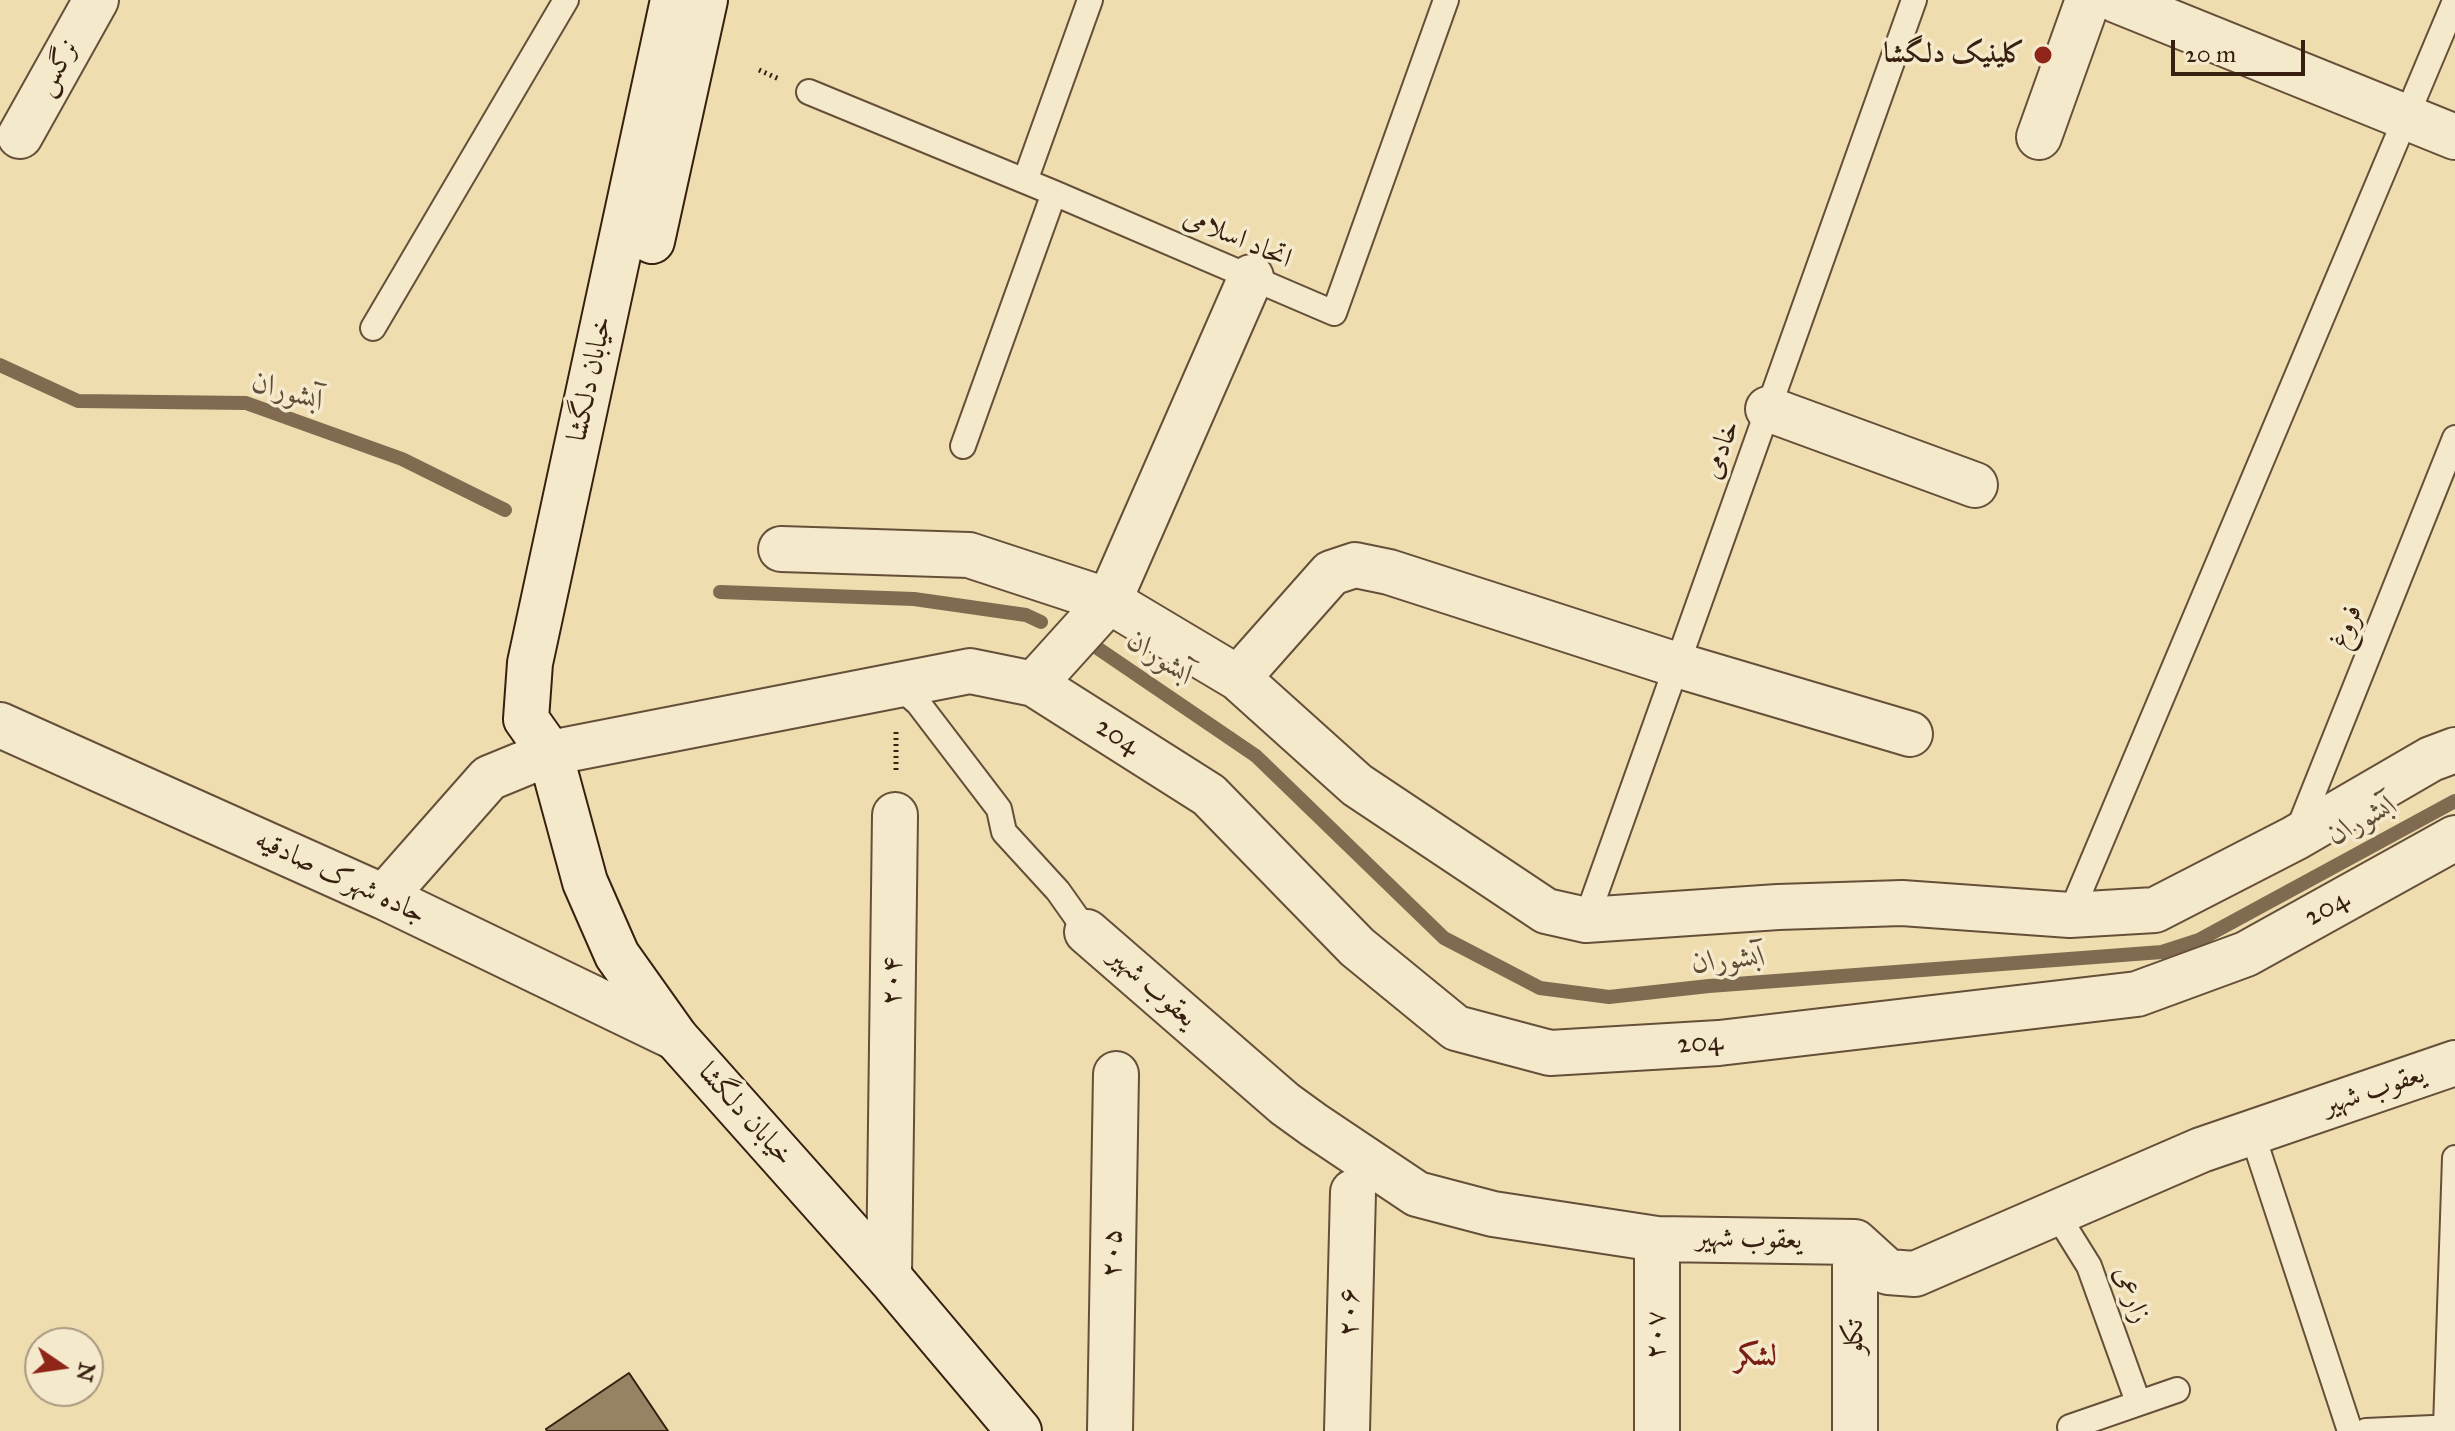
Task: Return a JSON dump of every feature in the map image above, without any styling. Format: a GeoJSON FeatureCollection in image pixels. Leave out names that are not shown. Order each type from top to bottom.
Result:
{"type":"FeatureCollection","features":[{"type":"Feature","properties":{"kind":"street","name":"نرگس"},"geometry":{"type":"LineString","coordinates":[[20,136],[96,0]]}},
{"type":"Feature","properties":{"kind":"street","name":"خیابان دلگشا"},"geometry":{"type":"LineString","coordinates":[[673,0],[530,663],[526,719],[550,753],[585,882],[617,955],[676,1038],[889,1277],[1019,1431]]}},
{"type":"Feature","properties":{"kind":"street","name":"خیابان دلگشا"},"geometry":{"type":"LineString","coordinates":[[550,753],[559,660],[705,0]]}},
{"type":"Feature","properties":{"kind":"street"},"geometry":{"type":"LineString","coordinates":[[2039,137],[2088,0]]}},
{"type":"Feature","properties":{"kind":"street"},"geometry":{"type":"LineString","coordinates":[[2117,0],[2455,137]]}},
{"type":"Feature","properties":{"kind":"street"},"geometry":{"type":"LineString","coordinates":[[1034,684],[1109,601],[1251,277]]}},
{"type":"Feature","properties":{"kind":"street"},"geometry":{"type":"LineString","coordinates":[[1768,409],[1975,485]]}},
{"type":"Feature","properties":{"kind":"street"},"geometry":{"type":"LineString","coordinates":[[781,549],[969,555],[1109,601],[1238,678],[1357,785],[1546,911],[1586,920],[1778,907],[1902,903],[2070,915],[2155,910],[2295,838],[2431,759],[2455,750]]}},
{"type":"Feature","properties":{"kind":"street"},"geometry":{"type":"LineString","coordinates":[[1238,678],[1331,573],[1355,565],[1389,572],[1677,665],[1910,734]]}},
{"type":"Feature","properties":{"kind":"street","name":"204"},"geometry":{"type":"LineString","coordinates":[[384,897],[489,778],[550,753],[970,671],[1034,684],[1209,795],[1357,947],[1456,1028],[1550,1053],[1719,1043],[2137,994],[2246,954],[2455,838]]}},
{"type":"Feature","properties":{"kind":"street","name":"جاده شهرک صادقیه"},"geometry":{"type":"LineString","coordinates":[[0,725],[384,897],[676,1038]]}},
{"type":"Feature","properties":{"kind":"street","name":"۲۰۴"},"geometry":{"type":"LineString","coordinates":[[889,1277],[895,815]]}},
{"type":"Feature","properties":{"kind":"street","name":"یعقوب شهیر"},"geometry":{"type":"LineString","coordinates":[[1087,932],[1285,1104],[1417,1194],[1493,1214],[1657,1239],[1855,1242],[1888,1272],[1915,1274],[2201,1150],[2455,1063]]}},
{"type":"Feature","properties":{"kind":"street","name":"۲۰۵"},"geometry":{"type":"LineString","coordinates":[[1110,1431],[1116,1074]]}},
{"type":"Feature","properties":{"kind":"street","name":"۲۰۶"},"geometry":{"type":"LineString","coordinates":[[1347,1431],[1353,1192]]}},
{"type":"Feature","properties":{"kind":"street","name":"۲۰۷"},"geometry":{"type":"LineString","coordinates":[[1657,1239],[1657,1431]]}},
{"type":"Feature","properties":{"kind":"street","name":"تکلو"},"geometry":{"type":"LineString","coordinates":[[1855,1242],[1855,1431]]}},
{"type":"Feature","properties":{"kind":"lane"},"geometry":{"type":"LineString","coordinates":[[373,328],[566,0]]}},
{"type":"Feature","properties":{"kind":"lane"},"geometry":{"type":"LineString","coordinates":[[1025,181],[1090,0]]}},
{"type":"Feature","properties":{"kind":"lane","name":"اتحاد اسلامی"},"geometry":{"type":"LineString","coordinates":[[809,92],[1334,313],[1446,0]]}},
{"type":"Feature","properties":{"kind":"lane","name":"خادمی"},"geometry":{"type":"LineString","coordinates":[[1586,920],[1914,0]]}},
{"type":"Feature","properties":{"kind":"lane"},"geometry":{"type":"LineString","coordinates":[[2070,915],[2455,1]]}},
{"type":"Feature","properties":{"kind":"lane"},"geometry":{"type":"LineString","coordinates":[[963,446],[1054,193]]}},
{"type":"Feature","properties":{"kind":"lane","name":"فروغ"},"geometry":{"type":"LineString","coordinates":[[2295,838],[2455,438]]}},
{"type":"Feature","properties":{"kind":"lane"},"geometry":{"type":"LineString","coordinates":[[897,685],[918,703],[999,809],[1004,832],[1058,891],[1087,932]]}},
{"type":"Feature","properties":{"kind":"lane"},"geometry":{"type":"LineString","coordinates":[[2252,1133],[2350,1431]]}},
{"type":"Feature","properties":{"kind":"lane"},"geometry":{"type":"LineString","coordinates":[[2366,1431],[2451,1427],[2455,1158]]}},
{"type":"Feature","properties":{"kind":"lane","name":"زارعی"},"geometry":{"type":"LineString","coordinates":[[2056,1213],[2089,1266],[2138,1402]]}},
{"type":"Feature","properties":{"kind":"lane"},"geometry":{"type":"LineString","coordinates":[[2070,1427],[2177,1390]]}},
{"type":"Feature","properties":{"kind":"path"},"geometry":{"type":"LineString","coordinates":[[895,815],[897,685]]}},
{"type":"Feature","properties":{"kind":"building"},"geometry":{"type":"Polygon","coordinates":[[[629,1373],[668,1431],[547,1431],[546,1429],[629,1373]]]}},
{"type":"Feature","properties":{"kind":"waterway","name":"آبشوران"},"geometry":{"type":"LineString","coordinates":[[0,365],[78,401],[246,403],[402,459],[505,510]]}},
{"type":"Feature","properties":{"kind":"waterway","name":"آبشوران"},"geometry":{"type":"LineString","coordinates":[[720,592],[914,599],[1026,615],[1041,622]]}},
{"type":"Feature","properties":{"kind":"waterway","name":"آبشوران"},"geometry":{"type":"LineString","coordinates":[[1090,643],[1256,756],[1444,938],[1540,988],[1609,997],[1709,986],[2162,952],[2199,940],[2455,801]]}},
{"type":"Feature","properties":{"kind":"place","name":"کلینیک دلگشا"},"geometry":{"type":"Point","coordinates":[2043,55]}},
{"type":"Feature","properties":{"kind":"district","name":"لشکر"},"geometry":{"type":"Point","coordinates":[1756,1358]}}]}
